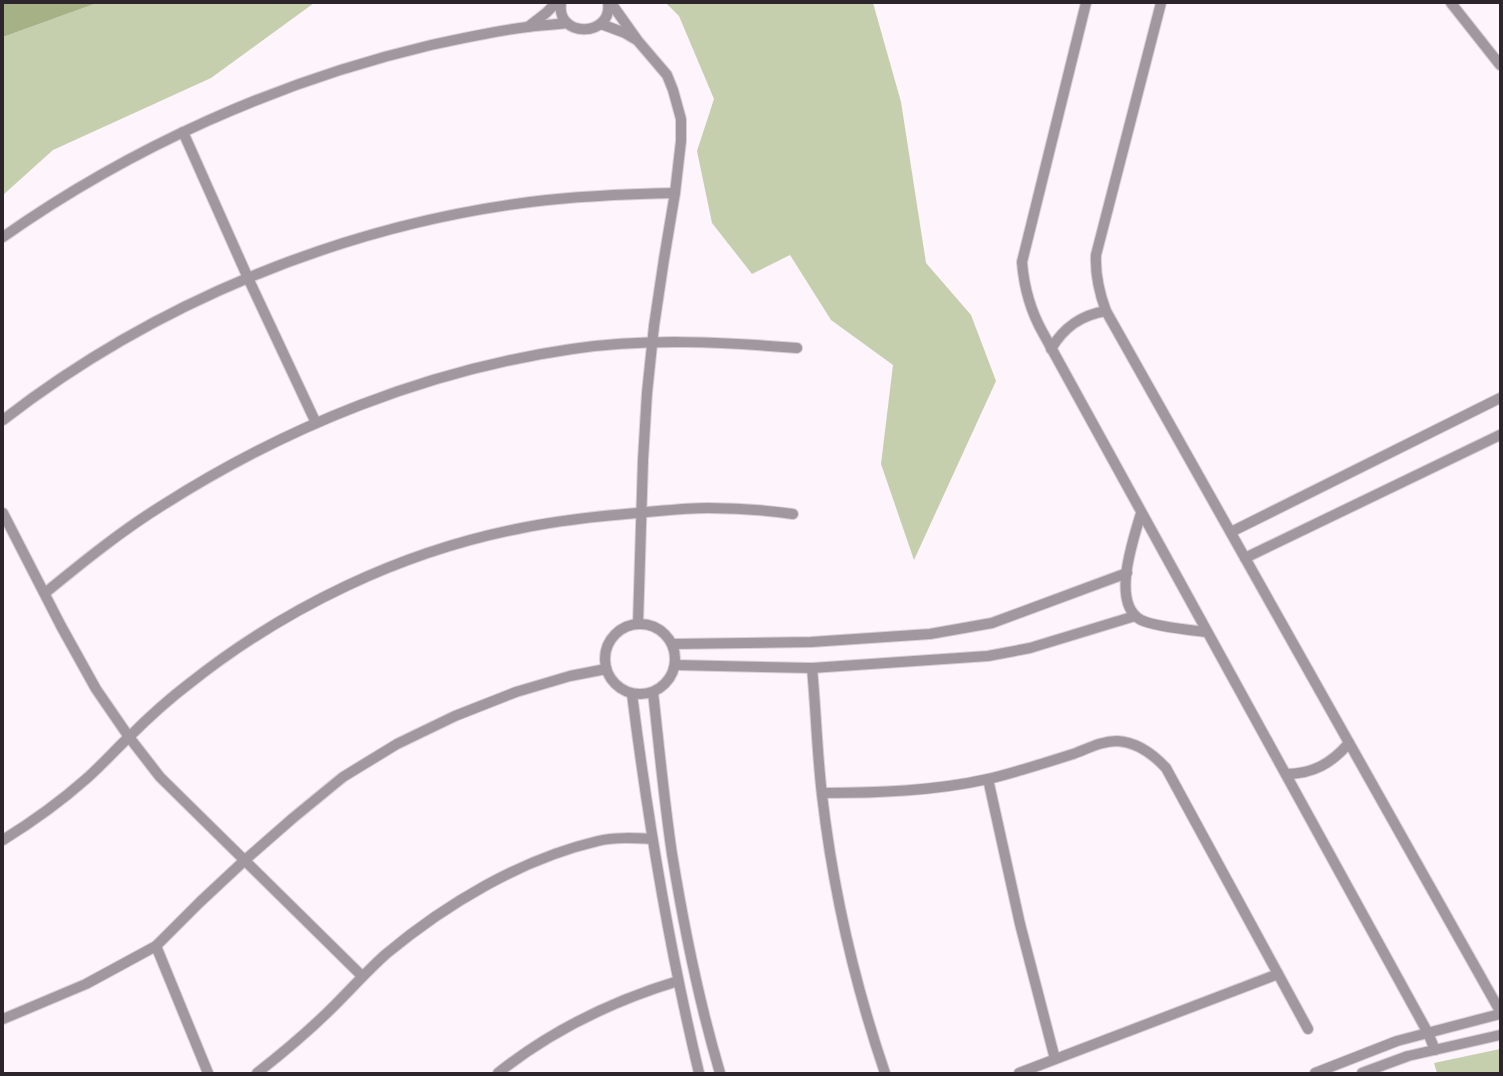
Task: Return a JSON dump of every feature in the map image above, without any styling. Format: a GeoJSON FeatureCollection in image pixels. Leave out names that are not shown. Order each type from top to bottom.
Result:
{"type":"FeatureCollection","features":[{"type":"Feature","properties":{"kind":"street"},"geometry":{"type":"LineString","coordinates":[[528,27],[556,3]]}},
{"type":"Feature","properties":{"kind":"street"},"geometry":{"type":"LineString","coordinates":[[561,3],[562,14],[567,22],[574,28],[583,30],[593,28],[600,24],[606,16],[609,3]]}},
{"type":"Feature","properties":{"kind":"street"},"geometry":{"type":"LineString","coordinates":[[609,3],[638,41],[667,75],[681,119],[681,141],[675,193],[652,343],[646,415],[641,512],[638,624]]}},
{"type":"Feature","properties":{"kind":"street"},"geometry":{"type":"LineString","coordinates":[[1086,3],[1022,262],[1024,280],[1031,310],[1141,513],[1428,1033],[1435,1050]]}},
{"type":"Feature","properties":{"kind":"street"},"geometry":{"type":"LineString","coordinates":[[1161,3],[1096,256],[1097,285],[1106,311],[1500,1011]]}},
{"type":"Feature","properties":{"kind":"street"},"geometry":{"type":"LineString","coordinates":[[1451,3],[1500,65]]}},
{"type":"Feature","properties":{"kind":"street"},"geometry":{"type":"LineString","coordinates":[[3,237],[109,170],[183,132],[248,103],[334,72],[430,45],[479,35],[567,22]]}},
{"type":"Feature","properties":{"kind":"street"},"geometry":{"type":"LineString","coordinates":[[600,24],[625,33],[638,41]]}},
{"type":"Feature","properties":{"kind":"street"},"geometry":{"type":"LineString","coordinates":[[183,132],[248,278],[316,423]]}},
{"type":"Feature","properties":{"kind":"street"},"geometry":{"type":"LineString","coordinates":[[3,420],[43,390],[122,340],[198,300],[294,260],[386,231],[481,210],[529,202],[578,197],[675,193]]}},
{"type":"Feature","properties":{"kind":"street"},"geometry":{"type":"LineString","coordinates":[[1051,349],[1069,326],[1086,316],[1106,311]]}},
{"type":"Feature","properties":{"kind":"street"},"geometry":{"type":"LineString","coordinates":[[45,594],[88,558],[161,506],[245,457],[316,423],[378,398],[424,383],[498,363],[574,349],[652,343],[735,344],[797,348]]}},
{"type":"Feature","properties":{"kind":"street"},"geometry":{"type":"LineString","coordinates":[[1231,532],[1500,398]]}},
{"type":"Feature","properties":{"kind":"street"},"geometry":{"type":"LineString","coordinates":[[1245,558],[1500,435]]}},
{"type":"Feature","properties":{"kind":"street"},"geometry":{"type":"LineString","coordinates":[[3,840],[64,798],[185,687],[229,654],[292,614],[365,578],[442,549],[507,531],[560,521],[675,509],[710,508],[765,510],[793,514]]}},
{"type":"Feature","properties":{"kind":"street"},"geometry":{"type":"LineString","coordinates":[[3,513],[61,626],[96,689],[129,737],[160,777],[362,976]]}},
{"type":"Feature","properties":{"kind":"street"},"geometry":{"type":"LineString","coordinates":[[1141,513],[1132,546],[1125,585],[1127,599],[1131,610],[1135,616],[1142,620],[1166,627],[1207,632]]}},
{"type":"Feature","properties":{"kind":"street"},"geometry":{"type":"LineString","coordinates":[[672,644],[811,642],[930,634],[992,623],[1127,573]]}},
{"type":"Feature","properties":{"kind":"street"},"geometry":{"type":"LineString","coordinates":[[675,665],[812,668],[988,656],[1030,648],[1135,616]]}},
{"type":"Feature","properties":{"kind":"street"},"geometry":{"type":"LineString","coordinates":[[638,624],[649,625],[667,635],[672,644],[675,654],[675,665],[672,675],[666,684],[657,690],[647,694],[632,694],[617,687],[610,679],[604,659],[606,648],[611,639],[623,628],[638,624]]}},
{"type":"Feature","properties":{"kind":"street"},"geometry":{"type":"LineString","coordinates":[[812,668],[816,702],[822,793],[836,888],[845,935],[870,1027],[885,1073]]}},
{"type":"Feature","properties":{"kind":"street"},"geometry":{"type":"LineString","coordinates":[[3,1019],[86,984],[156,946],[244,860],[343,777],[397,744],[455,716],[516,692],[570,676],[606,669]]}},
{"type":"Feature","properties":{"kind":"street"},"geometry":{"type":"LineString","coordinates":[[653,692],[672,854],[696,979],[710,1040],[720,1073]]}},
{"type":"Feature","properties":{"kind":"street"},"geometry":{"type":"LineString","coordinates":[[632,694],[652,839],[678,981],[699,1073]]}},
{"type":"Feature","properties":{"kind":"street"},"geometry":{"type":"LineString","coordinates":[[822,793],[902,791],[988,779],[1044,763],[1106,742],[1118,741],[1140,747],[1150,753],[1166,768],[1308,1029]]}},
{"type":"Feature","properties":{"kind":"street"},"geometry":{"type":"LineString","coordinates":[[1286,774],[1305,772],[1325,765],[1334,759],[1349,743]]}},
{"type":"Feature","properties":{"kind":"street"},"geometry":{"type":"LineString","coordinates":[[988,779],[1020,924],[1055,1059]]}},
{"type":"Feature","properties":{"kind":"street"},"geometry":{"type":"LineString","coordinates":[[257,1073],[307,1032],[362,976],[385,955],[434,917],[487,885],[542,860],[598,841],[626,837],[652,839]]}},
{"type":"Feature","properties":{"kind":"street"},"geometry":{"type":"LineString","coordinates":[[156,946],[208,1073]]}},
{"type":"Feature","properties":{"kind":"street"},"geometry":{"type":"LineString","coordinates":[[1019,1073],[1278,974]]}},
{"type":"Feature","properties":{"kind":"street"},"geometry":{"type":"LineString","coordinates":[[498,1073],[543,1040],[572,1024],[626,998],[678,981]]}},
{"type":"Feature","properties":{"kind":"street"},"geometry":{"type":"LineString","coordinates":[[1315,1073],[1397,1041],[1500,1014]]}},
{"type":"Feature","properties":{"kind":"street"},"geometry":{"type":"LineString","coordinates":[[1362,1073],[1408,1056],[1500,1035]]}},
{"type":"Feature","properties":{"kind":"shaded area"},"geometry":{"type":"Polygon","coordinates":[[[3,3],[97,3],[3,37],[3,3]]]}},
{"type":"Feature","properties":{"kind":"shaded area"},"geometry":{"type":"Polygon","coordinates":[[[97,3],[314,3],[211,78],[53,150],[3,195],[3,37],[97,3]]]}},
{"type":"Feature","properties":{"kind":"shaded area"},"geometry":{"type":"Polygon","coordinates":[[[666,3],[873,3],[901,102],[926,263],[971,315],[996,381],[914,560],[881,464],[893,365],[831,320],[790,255],[752,274],[712,223],[697,151],[714,99],[679,16],[666,3]]]}},
{"type":"Feature","properties":{"kind":"shaded area"},"geometry":{"type":"Polygon","coordinates":[[[1500,1049],[1500,1073],[1437,1073],[1434,1063],[1500,1049]]]}}]}
